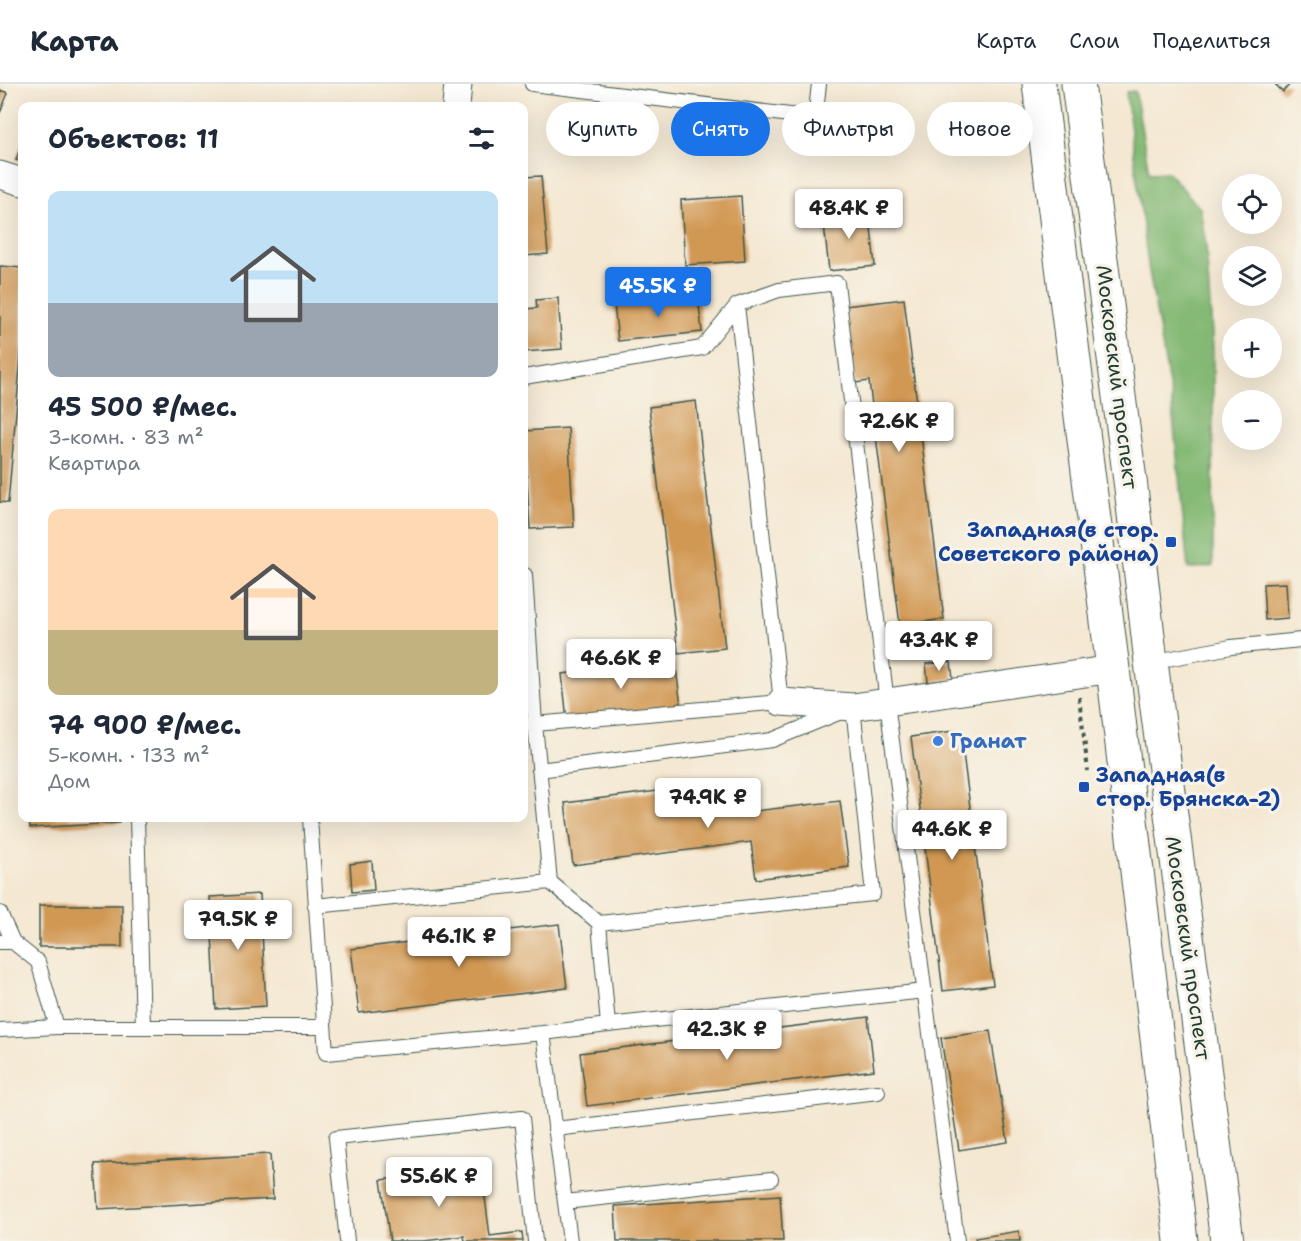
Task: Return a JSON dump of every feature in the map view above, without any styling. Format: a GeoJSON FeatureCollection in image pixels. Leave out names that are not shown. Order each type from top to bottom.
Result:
{"type":"FeatureCollection","features":[{"type":"Feature","properties":{"kind":"main road","name":"Московский проспект"},"geometry":{"type":"LineString","coordinates":[[1039,84],[1113,669],[1181,1241]]}},
{"type":"Feature","properties":{"kind":"main road","name":"Московский проспект"},"geometry":{"type":"LineString","coordinates":[[1078,84],[1227,1241]]}},
{"type":"Feature","properties":{"kind":"street"},"geometry":{"type":"LineString","coordinates":[[456,102],[458,84]]}},
{"type":"Feature","properties":{"kind":"street"},"geometry":{"type":"LineString","coordinates":[[0,175],[18,181]]}},
{"type":"Feature","properties":{"kind":"street"},"geometry":{"type":"LineString","coordinates":[[781,702],[853,707],[1113,669]]}},
{"type":"Feature","properties":{"kind":"lane"},"geometry":{"type":"LineString","coordinates":[[532,84],[807,117],[813,116],[816,111],[819,84]]}},
{"type":"Feature","properties":{"kind":"lane"},"geometry":{"type":"LineString","coordinates":[[528,376],[702,348],[737,305],[779,290],[837,283],[957,1241]]}},
{"type":"Feature","properties":{"kind":"lane"},"geometry":{"type":"LineString","coordinates":[[529,725],[781,702],[737,305]]}},
{"type":"Feature","properties":{"kind":"lane"},"geometry":{"type":"LineString","coordinates":[[1151,662],[1231,647],[1301,640]]}},
{"type":"Feature","properties":{"kind":"lane"},"geometry":{"type":"LineString","coordinates":[[528,688],[529,725],[539,770],[550,882],[599,923],[608,1025]]}},
{"type":"Feature","properties":{"kind":"lane"},"geometry":{"type":"LineString","coordinates":[[539,770],[772,740],[853,707],[873,894],[599,923]]}},
{"type":"Feature","properties":{"kind":"lane"},"geometry":{"type":"LineString","coordinates":[[137,822],[143,1027]]}},
{"type":"Feature","properties":{"kind":"lane"},"geometry":{"type":"LineString","coordinates":[[310,822],[326,1053],[543,1033],[925,991]]}},
{"type":"Feature","properties":{"kind":"lane"},"geometry":{"type":"LineString","coordinates":[[315,906],[550,882]]}},
{"type":"Feature","properties":{"kind":"lane"},"geometry":{"type":"LineString","coordinates":[[0,913],[7,942],[38,962],[57,1027]]}},
{"type":"Feature","properties":{"kind":"lane"},"geometry":{"type":"LineString","coordinates":[[0,1030],[57,1027],[324,1027]]}},
{"type":"Feature","properties":{"kind":"lane"},"geometry":{"type":"LineString","coordinates":[[543,1033],[570,1241]]}},
{"type":"Feature","properties":{"kind":"lane"},"geometry":{"type":"LineString","coordinates":[[555,1129],[878,1092]]}},
{"type":"Feature","properties":{"kind":"lane"},"geometry":{"type":"LineString","coordinates":[[347,1241],[336,1138],[522,1118],[535,1241]]}},
{"type":"Feature","properties":{"kind":"lane"},"geometry":{"type":"LineString","coordinates":[[565,1202],[771,1179]]}},
{"type":"Feature","properties":{"kind":"green space"},"geometry":{"type":"Polygon","coordinates":[[[1135,91],[1149,173],[1168,172],[1200,208],[1206,246],[1213,349],[1213,566],[1188,569],[1171,396],[1148,265],[1126,92],[1135,91]]]}},
{"type":"Feature","properties":{"kind":"building"},"geometry":{"type":"Polygon","coordinates":[[[1275,84],[1290,84],[1283,92],[1275,84]]]}},
{"type":"Feature","properties":{"kind":"building"},"geometry":{"type":"Polygon","coordinates":[[[0,90],[8,93],[0,113],[0,90]]]}},
{"type":"Feature","properties":{"kind":"building"},"geometry":{"type":"Polygon","coordinates":[[[541,176],[548,254],[528,256],[528,177],[541,176]]]}},
{"type":"Feature","properties":{"kind":"building"},"geometry":{"type":"Polygon","coordinates":[[[741,196],[745,261],[685,265],[681,200],[741,196]]]}},
{"type":"Feature","properties":{"kind":"building"},"geometry":{"type":"Polygon","coordinates":[[[869,209],[875,266],[829,271],[823,214],[869,209]]]}},
{"type":"Feature","properties":{"kind":"building"},"geometry":{"type":"Polygon","coordinates":[[[0,266],[18,268],[18,389],[8,503],[0,502],[0,266]]]}},
{"type":"Feature","properties":{"kind":"building"},"geometry":{"type":"Polygon","coordinates":[[[698,296],[702,332],[618,341],[614,304],[698,296]]]}},
{"type":"Feature","properties":{"kind":"building"},"geometry":{"type":"Polygon","coordinates":[[[558,298],[562,349],[528,352],[528,309],[537,308],[536,300],[558,298]]]}},
{"type":"Feature","properties":{"kind":"building"},"geometry":{"type":"Polygon","coordinates":[[[904,299],[944,619],[900,625],[869,381],[855,383],[845,306],[904,299]]]}},
{"type":"Feature","properties":{"kind":"building"},"geometry":{"type":"Polygon","coordinates":[[[696,401],[725,648],[678,653],[649,407],[696,401]]]}},
{"type":"Feature","properties":{"kind":"building"},"geometry":{"type":"Polygon","coordinates":[[[568,428],[574,527],[530,529],[528,431],[568,428]]]}},
{"type":"Feature","properties":{"kind":"building"},"geometry":{"type":"Polygon","coordinates":[[[1286,583],[1288,618],[1265,620],[1263,584],[1286,583]]]}},
{"type":"Feature","properties":{"kind":"building"},"geometry":{"type":"Polygon","coordinates":[[[675,661],[681,706],[567,720],[562,674],[675,661]]]}},
{"type":"Feature","properties":{"kind":"building"},"geometry":{"type":"Polygon","coordinates":[[[951,662],[953,679],[928,682],[926,664],[951,662]]]}},
{"type":"Feature","properties":{"kind":"building"},"geometry":{"type":"Polygon","coordinates":[[[960,730],[993,985],[943,991],[911,737],[960,730]]]}},
{"type":"Feature","properties":{"kind":"building"},"geometry":{"type":"Polygon","coordinates":[[[743,780],[747,812],[840,801],[849,867],[756,879],[751,842],[573,865],[565,803],[743,780]]]}},
{"type":"Feature","properties":{"kind":"building"},"geometry":{"type":"Polygon","coordinates":[[[29,822],[119,822],[119,823],[30,828],[29,822]]]}},
{"type":"Feature","properties":{"kind":"building"},"geometry":{"type":"Polygon","coordinates":[[[372,861],[374,890],[352,892],[350,864],[372,861]]]}},
{"type":"Feature","properties":{"kind":"building"},"geometry":{"type":"Polygon","coordinates":[[[260,894],[266,1006],[216,1009],[210,897],[260,894]]]}},
{"type":"Feature","properties":{"kind":"building"},"geometry":{"type":"Polygon","coordinates":[[[39,905],[122,905],[122,947],[39,947],[39,905]]]}},
{"type":"Feature","properties":{"kind":"building"},"geometry":{"type":"Polygon","coordinates":[[[559,924],[567,988],[359,1013],[351,949],[559,924]]]}},
{"type":"Feature","properties":{"kind":"building"},"geometry":{"type":"Polygon","coordinates":[[[868,1017],[874,1070],[587,1106],[580,1053],[868,1017]]]}},
{"type":"Feature","properties":{"kind":"building"},"geometry":{"type":"Polygon","coordinates":[[[990,1031],[1008,1142],[959,1150],[941,1038],[990,1031]]]}},
{"type":"Feature","properties":{"kind":"building"},"geometry":{"type":"Polygon","coordinates":[[[270,1154],[273,1199],[98,1209],[95,1164],[270,1154]]]}},
{"type":"Feature","properties":{"kind":"building"},"geometry":{"type":"Polygon","coordinates":[[[481,1167],[490,1236],[522,1232],[523,1241],[465,1241],[464,1236],[424,1241],[390,1241],[381,1180],[481,1167]]]}},
{"type":"Feature","properties":{"kind":"building"},"geometry":{"type":"Polygon","coordinates":[[[780,1195],[783,1241],[617,1241],[615,1206],[780,1195]]]}},
{"type":"Feature","properties":{"kind":"building"},"geometry":{"type":"Polygon","coordinates":[[[1019,1231],[1020,1241],[976,1241],[975,1238],[1019,1231]]]}},
{"type":"Feature","properties":{"kind":"place","name":"Западная(в стор. Советского района)"},"geometry":{"type":"Point","coordinates":[1171,542]}},
{"type":"Feature","properties":{"kind":"place","name":"Гранат"},"geometry":{"type":"Point","coordinates":[938,741]}},
{"type":"Feature","properties":{"kind":"place","name":"Западная(в стор. Брянска-2)"},"geometry":{"type":"Point","coordinates":[1084,787]}}]}
